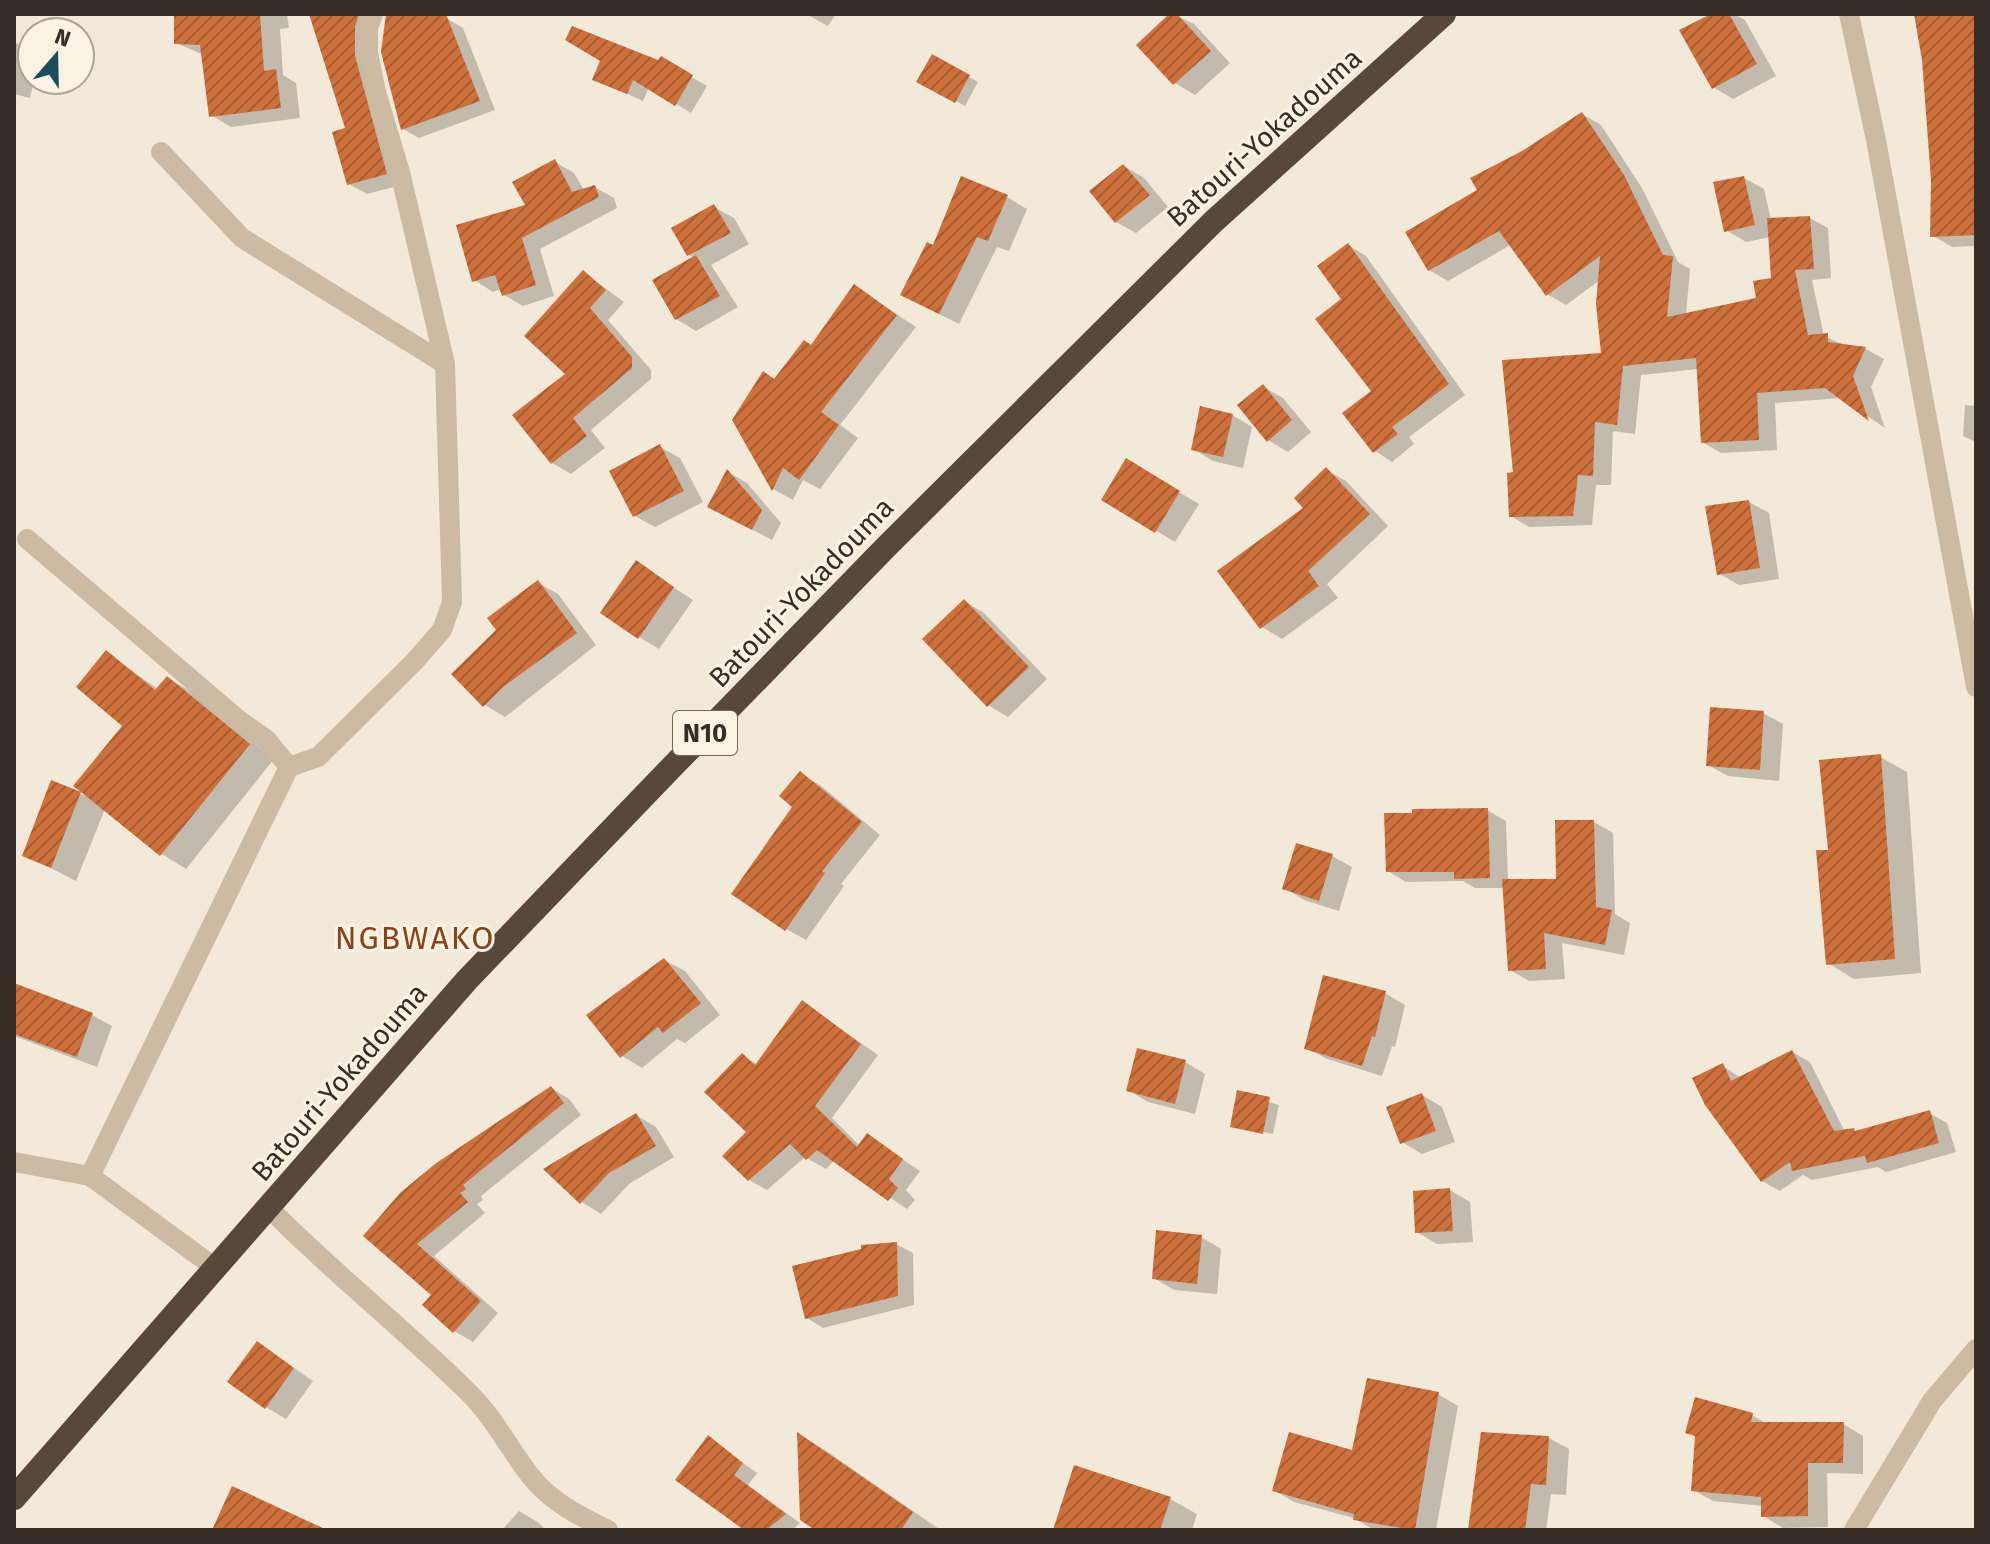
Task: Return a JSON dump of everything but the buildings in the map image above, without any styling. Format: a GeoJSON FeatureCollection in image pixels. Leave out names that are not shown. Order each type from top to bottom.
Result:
{"type":"FeatureCollection","features":[{"type":"Feature","properties":{"kind":"highway","name":"Batouri-Yokadouma"},"geometry":{"type":"LineString","coordinates":[[14,1498],[467,980],[887,546],[1214,221],[1444,14]]}},
{"type":"Feature","properties":{"kind":"street"},"geometry":{"type":"LineString","coordinates":[[90,1176],[289,767],[318,757],[442,630],[452,602],[445,364],[404,186],[376,92],[368,53],[368,28],[373,14]]}},
{"type":"Feature","properties":{"kind":"street"},"geometry":{"type":"LineString","coordinates":[[1849,14],[1876,140],[1976,687]]}},
{"type":"Feature","properties":{"kind":"street"},"geometry":{"type":"LineString","coordinates":[[161,152],[242,238],[445,364]]}},
{"type":"Feature","properties":{"kind":"street"},"geometry":{"type":"LineString","coordinates":[[27,539],[240,721],[267,740],[289,767]]}},
{"type":"Feature","properties":{"kind":"street"},"geometry":{"type":"LineString","coordinates":[[14,1162],[90,1176],[214,1267]]}},
{"type":"Feature","properties":{"kind":"street"},"geometry":{"type":"LineString","coordinates":[[269,1208],[329,1269],[420,1346],[474,1399],[531,1477],[560,1505],[608,1530]]}},
{"type":"Feature","properties":{"kind":"street"},"geometry":{"type":"LineString","coordinates":[[1854,1530],[1932,1401],[1954,1371],[1976,1349]]}},
{"type":"Feature","properties":{"kind":"district","name":"NGBWAKO"},"geometry":{"type":"Point","coordinates":[415,938]}}]}
